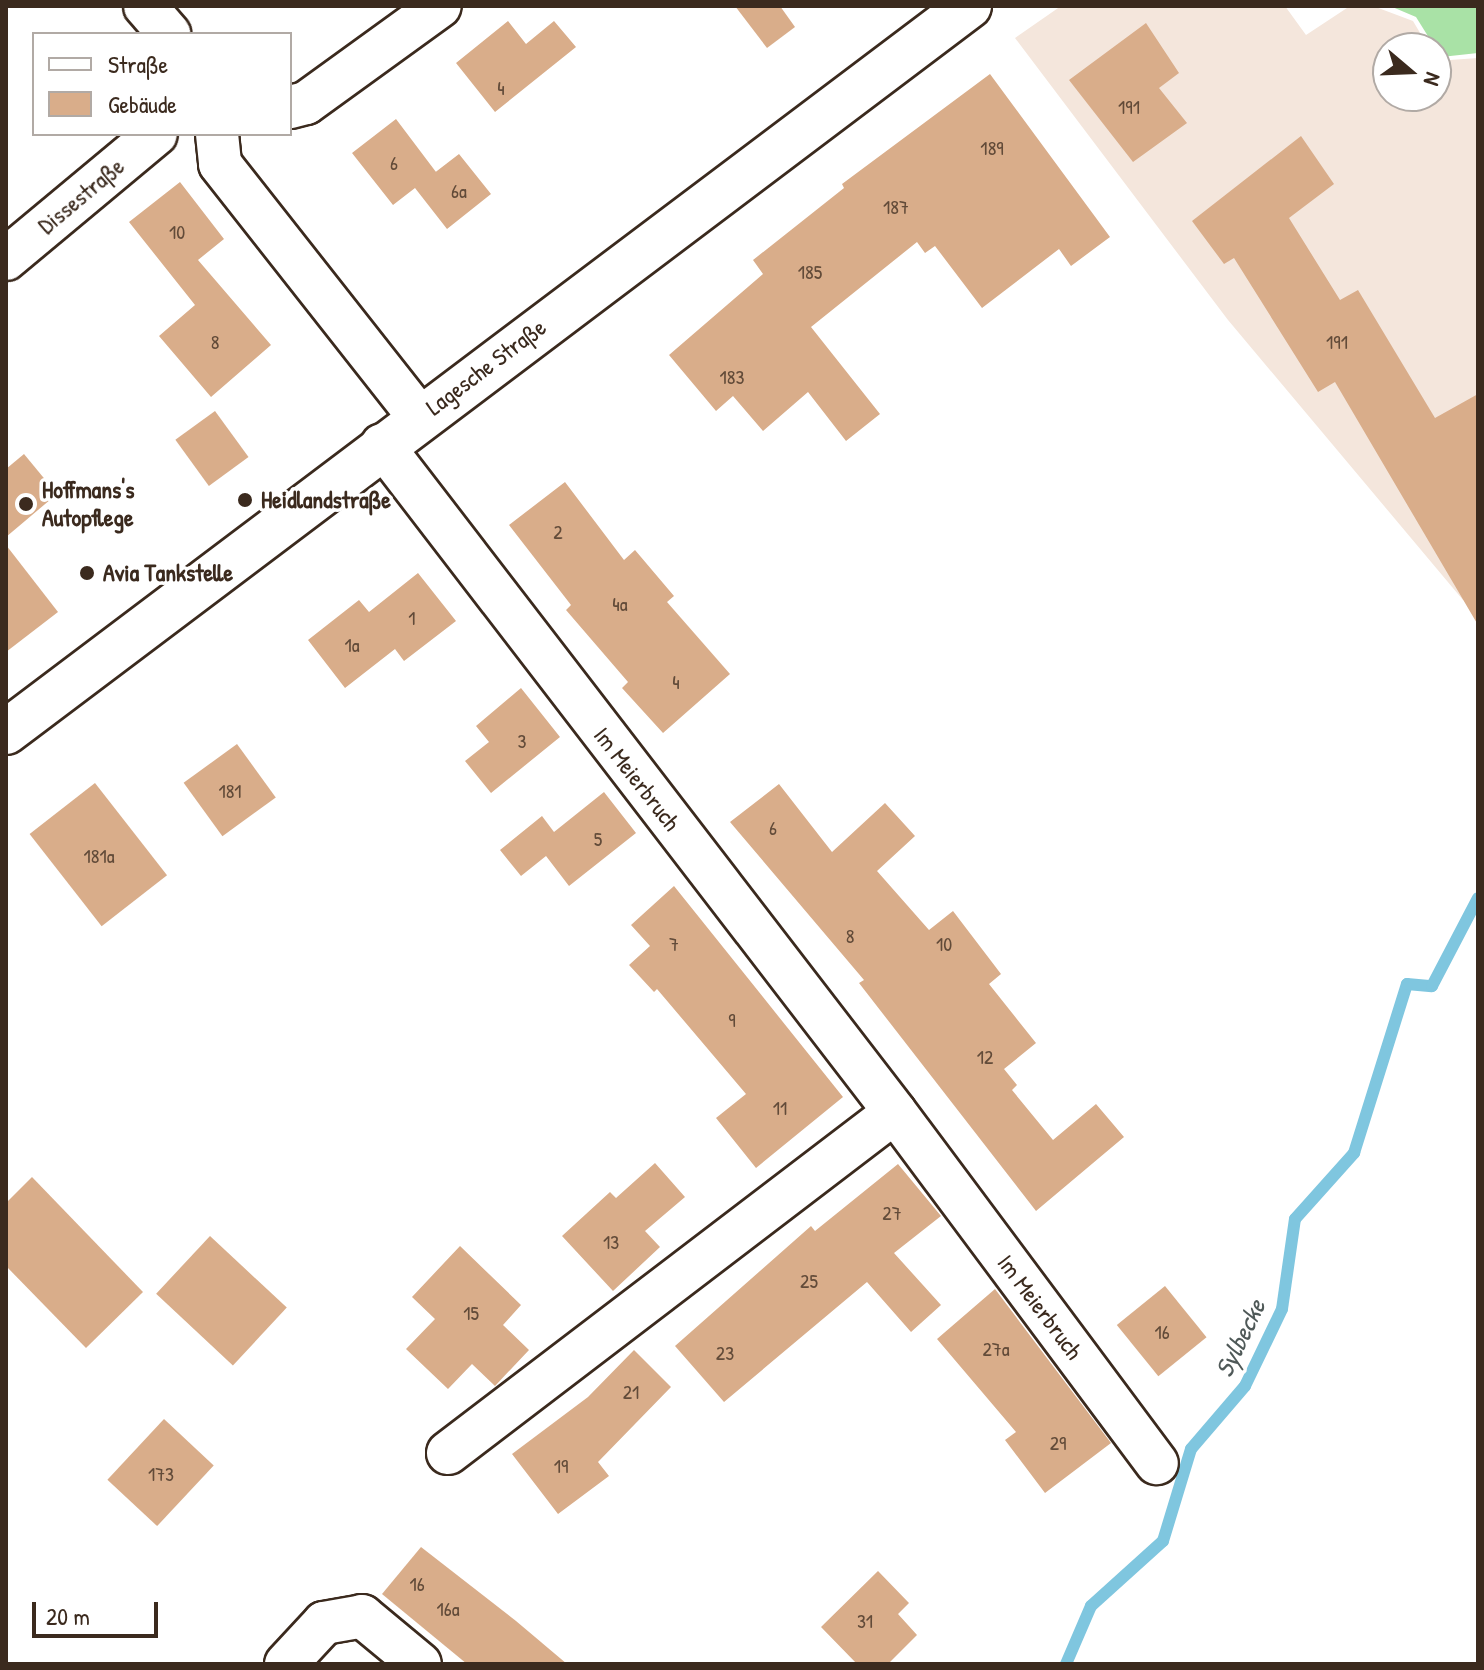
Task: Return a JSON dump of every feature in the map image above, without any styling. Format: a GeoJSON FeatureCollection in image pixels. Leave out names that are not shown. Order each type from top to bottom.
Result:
{"type":"FeatureCollection","features":[{"type":"Feature","properties":{"kind":"street"},"geometry":{"type":"LineString","coordinates":[[145,6],[167,32]]}},
{"type":"Feature","properties":{"kind":"street"},"geometry":{"type":"LineString","coordinates":[[292,106],[306,103],[440,6]]}},
{"type":"Feature","properties":{"kind":"street","name":"Lagesche Straße"},"geometry":{"type":"LineString","coordinates":[[6,732],[419,417],[969,6]]}},
{"type":"Feature","properties":{"kind":"street","name":"Dissestraße"},"geometry":{"type":"LineString","coordinates":[[6,259],[154,136]]}},
{"type":"Feature","properties":{"kind":"street"},"geometry":{"type":"LineString","coordinates":[[217,136],[220,164],[419,417]]}},
{"type":"Feature","properties":{"kind":"street","name":"Im Meierbruch"},"geometry":{"type":"LineString","coordinates":[[382,445],[895,1112],[1157,1463]]}},
{"type":"Feature","properties":{"kind":"street"},"geometry":{"type":"LineString","coordinates":[[448,1453],[895,1112]]}},
{"type":"Feature","properties":{"kind":"street"},"geometry":{"type":"LineString","coordinates":[[286,1664],[324,1623],[362,1616],[420,1664]]}},
{"type":"Feature","properties":{"kind":"shaded area"},"geometry":{"type":"Polygon","coordinates":[[[1061,6],[1285,6],[1306,35],[1350,6],[1373,6],[1413,21],[1420,32],[1372,32],[1372,112],[1452,112],[1452,60],[1478,58],[1478,592],[1463,600],[1228,320],[1015,38],[1061,6]]]}},
{"type":"Feature","properties":{"kind":"green space"},"geometry":{"type":"Polygon","coordinates":[[[1390,6],[1478,6],[1478,53],[1452,56],[1452,32],[1425,32],[1416,17],[1390,6]]]}},
{"type":"Feature","properties":{"kind":"building"},"geometry":{"type":"Polygon","coordinates":[[[735,6],[780,6],[795,27],[767,48],[735,6]]]}},
{"type":"Feature","properties":{"kind":"building"},"geometry":{"type":"Polygon","coordinates":[[[508,21],[526,44],[554,21],[576,47],[495,112],[456,63],[508,21]]]}},
{"type":"Feature","properties":{"kind":"building"},"geometry":{"type":"Polygon","coordinates":[[[1146,23],[1179,73],[1159,88],[1187,123],[1133,162],[1069,80],[1146,23]]]}},
{"type":"Feature","properties":{"kind":"building"},"geometry":{"type":"Polygon","coordinates":[[[990,74],[1110,237],[1071,266],[1059,249],[982,308],[935,246],[925,253],[917,242],[811,327],[880,414],[846,441],[808,392],[763,431],[733,396],[716,411],[669,355],[763,274],[753,260],[844,188],[842,184],[990,74]]]}},
{"type":"Feature","properties":{"kind":"building"},"geometry":{"type":"Polygon","coordinates":[[[396,119],[436,172],[459,154],[491,194],[447,229],[415,188],[393,205],[352,153],[396,119]]]}},
{"type":"Feature","properties":{"kind":"building"},"geometry":{"type":"Polygon","coordinates":[[[1301,136],[1334,184],[1289,218],[1340,300],[1358,290],[1435,418],[1478,394],[1478,625],[1335,382],[1318,392],[1234,258],[1224,264],[1192,221],[1301,136]]]}},
{"type":"Feature","properties":{"kind":"building"},"geometry":{"type":"Polygon","coordinates":[[[180,182],[224,239],[198,260],[271,345],[211,397],[159,336],[195,305],[129,222],[180,182]]]}},
{"type":"Feature","properties":{"kind":"building"},"geometry":{"type":"Polygon","coordinates":[[[215,411],[249,457],[209,486],[175,440],[215,411]]]}},
{"type":"Feature","properties":{"kind":"building","name":"Hoffmans's Autopflege"},"geometry":{"type":"Polygon","coordinates":[[[24,454],[57,494],[6,537],[6,469],[24,454]]]}},
{"type":"Feature","properties":{"kind":"building"},"geometry":{"type":"Polygon","coordinates":[[[565,482],[624,560],[635,550],[674,596],[667,602],[730,674],[663,733],[622,688],[628,682],[566,610],[571,605],[509,525],[565,482]]]}},
{"type":"Feature","properties":{"kind":"building"},"geometry":{"type":"Polygon","coordinates":[[[6,545],[58,612],[6,652],[6,545]]]}},
{"type":"Feature","properties":{"kind":"building"},"geometry":{"type":"Polygon","coordinates":[[[418,573],[456,621],[404,661],[395,649],[345,688],[308,640],[359,600],[369,612],[418,573]]]}},
{"type":"Feature","properties":{"kind":"building"},"geometry":{"type":"Polygon","coordinates":[[[521,688],[560,737],[491,793],[465,761],[489,742],[476,726],[521,688]]]}},
{"type":"Feature","properties":{"kind":"building"},"geometry":{"type":"Polygon","coordinates":[[[237,744],[276,797],[222,836],[184,783],[237,744]]]}},
{"type":"Feature","properties":{"kind":"building"},"geometry":{"type":"Polygon","coordinates":[[[95,783],[167,875],[102,926],[30,834],[95,783]]]}},
{"type":"Feature","properties":{"kind":"building"},"geometry":{"type":"Polygon","coordinates":[[[779,784],[832,852],[885,803],[915,836],[877,871],[929,930],[953,911],[1001,974],[989,984],[1036,1043],[1004,1069],[1017,1085],[1012,1090],[1053,1140],[1096,1104],[1124,1137],[1036,1211],[859,983],[864,980],[730,822],[779,784]]]}},
{"type":"Feature","properties":{"kind":"building"},"geometry":{"type":"Polygon","coordinates":[[[604,792],[636,833],[569,886],[546,856],[521,876],[500,850],[542,816],[554,832],[604,792]]]}},
{"type":"Feature","properties":{"kind":"building"},"geometry":{"type":"Polygon","coordinates":[[[674,886],[843,1097],[756,1168],[716,1118],[746,1094],[657,989],[654,992],[629,965],[650,946],[631,925],[674,886]]]}},
{"type":"Feature","properties":{"kind":"building"},"geometry":{"type":"Polygon","coordinates":[[[655,1163],[685,1197],[645,1231],[660,1247],[613,1291],[562,1236],[610,1192],[616,1198],[655,1163]]]}},
{"type":"Feature","properties":{"kind":"building"},"geometry":{"type":"Polygon","coordinates":[[[898,1164],[941,1216],[894,1253],[941,1305],[911,1332],[867,1282],[724,1402],[675,1346],[811,1226],[815,1231],[898,1164]]]}},
{"type":"Feature","properties":{"kind":"building"},"geometry":{"type":"Polygon","coordinates":[[[32,1177],[143,1292],[86,1348],[6,1266],[6,1203],[32,1177]]]}},
{"type":"Feature","properties":{"kind":"building"},"geometry":{"type":"Polygon","coordinates":[[[210,1236],[287,1308],[233,1365],[156,1294],[210,1236]]]}},
{"type":"Feature","properties":{"kind":"building"},"geometry":{"type":"Polygon","coordinates":[[[460,1246],[521,1305],[503,1325],[529,1350],[495,1386],[472,1364],[448,1389],[406,1349],[435,1319],[412,1297],[460,1246]]]}},
{"type":"Feature","properties":{"kind":"building"},"geometry":{"type":"Polygon","coordinates":[[[1165,1286],[1207,1337],[1158,1376],[1117,1325],[1165,1286]]]}},
{"type":"Feature","properties":{"kind":"building"},"geometry":{"type":"Polygon","coordinates":[[[995,1289],[1111,1443],[1045,1493],[1005,1440],[1016,1432],[937,1339],[995,1289]]]}},
{"type":"Feature","properties":{"kind":"building"},"geometry":{"type":"Polygon","coordinates":[[[634,1350],[671,1387],[598,1462],[609,1476],[558,1514],[512,1454],[588,1397],[634,1350]]]}},
{"type":"Feature","properties":{"kind":"building"},"geometry":{"type":"Polygon","coordinates":[[[164,1419],[214,1465],[157,1526],[107,1480],[164,1419]]]}},
{"type":"Feature","properties":{"kind":"building"},"geometry":{"type":"Polygon","coordinates":[[[421,1547],[567,1664],[467,1664],[382,1594],[421,1547]]]}},
{"type":"Feature","properties":{"kind":"building"},"geometry":{"type":"Polygon","coordinates":[[[878,1571],[909,1603],[898,1614],[917,1635],[888,1664],[857,1664],[821,1627],[878,1571]]]}},
{"type":"Feature","properties":{"kind":"waterway","name":"Sylbecke"},"geometry":{"type":"LineString","coordinates":[[1066,1664],[1091,1606],[1163,1541],[1191,1449],[1245,1386],[1282,1309],[1295,1219],[1354,1153],[1407,984],[1432,986],[1478,898]]}},
{"type":"Feature","properties":{"kind":"place","name":"Heidlandstraße"},"geometry":{"type":"Point","coordinates":[245,500]}},
{"type":"Feature","properties":{"kind":"place","name":"Hoffmans's Autopflege"},"geometry":{"type":"Point","coordinates":[26,504]}},
{"type":"Feature","properties":{"kind":"place","name":"Avia Tankstelle"},"geometry":{"type":"Point","coordinates":[87,573]}}]}
